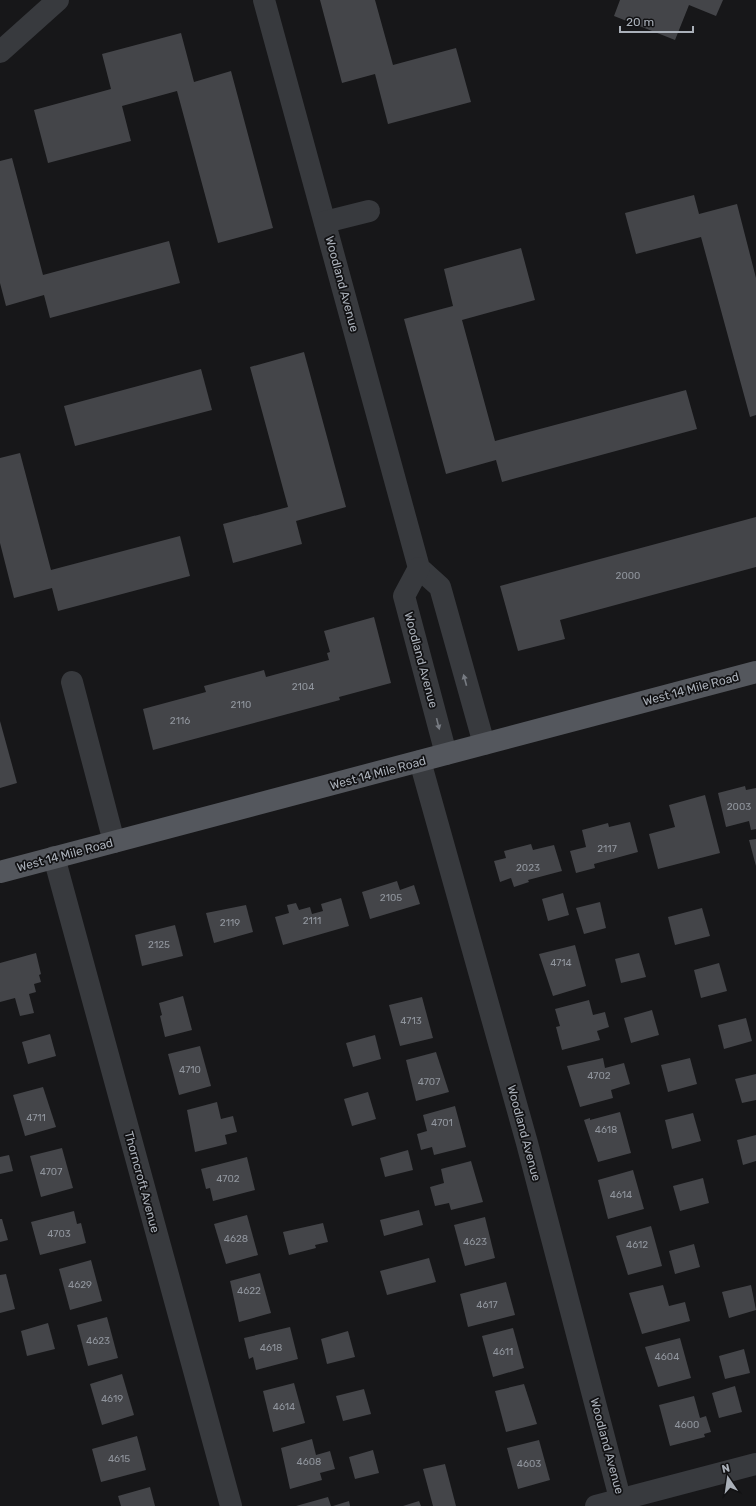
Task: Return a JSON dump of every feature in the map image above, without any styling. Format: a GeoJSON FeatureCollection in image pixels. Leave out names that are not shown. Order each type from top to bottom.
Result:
{"type":"FeatureCollection","features":[{"type":"Feature","properties":{"kind":"main road","name":"West 14 Mile Road"},"geometry":{"type":"LineString","coordinates":[[0,872],[756,672]]}},
{"type":"Feature","properties":{"kind":"street"},"geometry":{"type":"LineString","coordinates":[[0,52],[58,0]]}},
{"type":"Feature","properties":{"kind":"street","name":"Woodland Avenue"},"geometry":{"type":"LineString","coordinates":[[264,0],[419,568],[404,596],[446,754]]}},
{"type":"Feature","properties":{"kind":"street"},"geometry":{"type":"LineString","coordinates":[[325,222],[369,211]]}},
{"type":"Feature","properties":{"kind":"street"},"geometry":{"type":"LineString","coordinates":[[419,568],[440,587],[484,744]]}},
{"type":"Feature","properties":{"kind":"street"},"geometry":{"type":"LineString","coordinates":[[72,682],[114,842]]}},
{"type":"Feature","properties":{"kind":"street","name":"Woodland Avenue"},"geometry":{"type":"LineString","coordinates":[[420,761],[527,1143],[622,1503]]}},
{"type":"Feature","properties":{"kind":"street","name":"Thorncroft Avenue"},"geometry":{"type":"LineString","coordinates":[[54,857],[231,1506]]}},
{"type":"Feature","properties":{"kind":"street"},"geometry":{"type":"LineString","coordinates":[[596,1506],[622,1503],[756,1464]]}},
{"type":"Feature","properties":{"kind":"building"},"geometry":{"type":"Polygon","coordinates":[[[320,0],[375,0],[393,65],[456,48],[471,102],[388,124],[375,74],[342,83],[320,0]]]}},
{"type":"Feature","properties":{"kind":"building"},"geometry":{"type":"Polygon","coordinates":[[[620,0],[723,0],[716,16],[689,5],[675,40],[614,16],[620,0]]]}},
{"type":"Feature","properties":{"kind":"building"},"geometry":{"type":"Polygon","coordinates":[[[181,33],[194,82],[231,71],[273,228],[218,243],[177,91],[122,106],[131,141],[48,163],[34,110],[111,89],[102,54],[181,33]]]}},
{"type":"Feature","properties":{"kind":"building"},"geometry":{"type":"Polygon","coordinates":[[[12,158],[43,275],[169,241],[180,283],[50,318],[44,295],[6,306],[0,283],[0,161],[12,158]]]}},
{"type":"Feature","properties":{"kind":"building"},"geometry":{"type":"Polygon","coordinates":[[[694,195],[699,214],[737,204],[756,278],[756,415],[750,417],[701,237],[636,254],[625,213],[694,195]]]}},
{"type":"Feature","properties":{"kind":"building"},"geometry":{"type":"Polygon","coordinates":[[[521,248],[535,300],[462,320],[495,441],[686,390],[697,429],[502,482],[496,460],[446,474],[404,319],[453,306],[444,269],[521,248]]]}},
{"type":"Feature","properties":{"kind":"building"},"geometry":{"type":"Polygon","coordinates":[[[304,352],[346,507],[296,521],[302,544],[233,563],[223,524],[288,507],[250,367],[304,352]]]}},
{"type":"Feature","properties":{"kind":"building"},"geometry":{"type":"Polygon","coordinates":[[[201,369],[212,410],[75,446],[64,406],[201,369]]]}},
{"type":"Feature","properties":{"kind":"building"},"geometry":{"type":"Polygon","coordinates":[[[20,453],[51,570],[180,536],[190,576],[58,611],[52,588],[14,598],[0,543],[0,458],[20,453]]]}},
{"type":"Feature","properties":{"kind":"building"},"geometry":{"type":"Polygon","coordinates":[[[756,517],[756,567],[560,620],[565,639],[518,651],[500,586],[756,517]]]}},
{"type":"Feature","properties":{"kind":"building"},"geometry":{"type":"Polygon","coordinates":[[[374,617],[391,683],[339,697],[340,700],[153,750],[143,709],[206,692],[204,686],[264,670],[266,677],[329,660],[327,653],[330,652],[324,631],[374,617]]]}},
{"type":"Feature","properties":{"kind":"building"},"geometry":{"type":"Polygon","coordinates":[[[0,721],[17,783],[0,788],[0,721]]]}},
{"type":"Feature","properties":{"kind":"building"},"geometry":{"type":"Polygon","coordinates":[[[745,786],[746,790],[756,788],[756,829],[751,830],[749,821],[726,827],[718,793],[745,786]]]}},
{"type":"Feature","properties":{"kind":"building"},"geometry":{"type":"Polygon","coordinates":[[[705,795],[720,853],[658,869],[649,834],[675,827],[669,805],[705,795]]]}},
{"type":"Feature","properties":{"kind":"building"},"geometry":{"type":"Polygon","coordinates":[[[630,822],[638,852],[594,864],[595,868],[576,873],[570,851],[586,847],[582,830],[608,823],[609,827],[630,822]]]}},
{"type":"Feature","properties":{"kind":"building"},"geometry":{"type":"Polygon","coordinates":[[[756,839],[756,866],[749,840],[756,839]]]}},
{"type":"Feature","properties":{"kind":"building"},"geometry":{"type":"Polygon","coordinates":[[[531,844],[533,850],[554,845],[562,871],[528,880],[529,882],[514,887],[511,878],[500,882],[494,861],[506,858],[504,851],[531,844]]]}},
{"type":"Feature","properties":{"kind":"building"},"geometry":{"type":"Polygon","coordinates":[[[397,881],[400,890],[414,885],[420,904],[370,919],[362,892],[397,881]]]}},
{"type":"Feature","properties":{"kind":"building"},"geometry":{"type":"Polygon","coordinates":[[[563,893],[569,915],[548,921],[542,899],[563,893]]]}},
{"type":"Feature","properties":{"kind":"building"},"geometry":{"type":"Polygon","coordinates":[[[341,898],[349,926],[283,945],[275,917],[289,913],[287,905],[296,903],[299,910],[310,907],[312,914],[323,911],[321,904],[341,898]]]}},
{"type":"Feature","properties":{"kind":"building"},"geometry":{"type":"Polygon","coordinates":[[[600,902],[606,928],[584,934],[576,908],[600,902]]]}},
{"type":"Feature","properties":{"kind":"building"},"geometry":{"type":"Polygon","coordinates":[[[246,905],[253,932],[214,943],[206,913],[246,905]]]}},
{"type":"Feature","properties":{"kind":"building"},"geometry":{"type":"Polygon","coordinates":[[[702,908],[710,936],[675,945],[668,917],[702,908]]]}},
{"type":"Feature","properties":{"kind":"building"},"geometry":{"type":"Polygon","coordinates":[[[175,925],[183,956],[142,966],[135,935],[175,925]]]}},
{"type":"Feature","properties":{"kind":"building"},"geometry":{"type":"Polygon","coordinates":[[[575,945],[586,986],[553,996],[539,954],[575,945]]]}},
{"type":"Feature","properties":{"kind":"building"},"geometry":{"type":"Polygon","coordinates":[[[36,953],[41,974],[39,975],[41,982],[34,984],[36,992],[29,994],[34,1013],[20,1016],[15,998],[0,1002],[0,963],[36,953]]]}},
{"type":"Feature","properties":{"kind":"building"},"geometry":{"type":"Polygon","coordinates":[[[639,953],[646,977],[621,983],[615,959],[639,953]]]}},
{"type":"Feature","properties":{"kind":"building"},"geometry":{"type":"Polygon","coordinates":[[[719,963],[727,991],[701,998],[694,970],[719,963]]]}},
{"type":"Feature","properties":{"kind":"building"},"geometry":{"type":"Polygon","coordinates":[[[183,996],[192,1030],[165,1037],[160,1016],[162,1015],[159,1003],[183,996]]]}},
{"type":"Feature","properties":{"kind":"building"},"geometry":{"type":"Polygon","coordinates":[[[422,997],[433,1038],[400,1046],[389,1005],[422,997]]]}},
{"type":"Feature","properties":{"kind":"building"},"geometry":{"type":"Polygon","coordinates":[[[589,1000],[593,1015],[605,1012],[609,1027],[597,1031],[600,1040],[562,1050],[556,1027],[560,1026],[555,1009],[589,1000]]]}},
{"type":"Feature","properties":{"kind":"building"},"geometry":{"type":"Polygon","coordinates":[[[652,1010],[659,1035],[631,1043],[624,1018],[652,1010]]]}},
{"type":"Feature","properties":{"kind":"building"},"geometry":{"type":"Polygon","coordinates":[[[746,1018],[752,1041],[724,1049],[718,1025],[746,1018]]]}},
{"type":"Feature","properties":{"kind":"building"},"geometry":{"type":"Polygon","coordinates":[[[50,1034],[56,1056],[28,1064],[22,1042],[50,1034]]]}},
{"type":"Feature","properties":{"kind":"building"},"geometry":{"type":"Polygon","coordinates":[[[375,1035],[381,1059],[353,1067],[346,1043],[375,1035]]]}},
{"type":"Feature","properties":{"kind":"building"},"geometry":{"type":"Polygon","coordinates":[[[200,1046],[211,1086],[179,1095],[168,1054],[200,1046]]]}},
{"type":"Feature","properties":{"kind":"building"},"geometry":{"type":"Polygon","coordinates":[[[436,1052],[449,1092],[416,1101],[406,1060],[436,1052]]]}},
{"type":"Feature","properties":{"kind":"building"},"geometry":{"type":"Polygon","coordinates":[[[603,1058],[605,1068],[624,1063],[630,1084],[611,1090],[613,1098],[580,1107],[567,1066],[603,1058]]]}},
{"type":"Feature","properties":{"kind":"building"},"geometry":{"type":"Polygon","coordinates":[[[690,1058],[697,1084],[668,1092],[661,1065],[690,1058]]]}},
{"type":"Feature","properties":{"kind":"building"},"geometry":{"type":"Polygon","coordinates":[[[756,1074],[756,1100],[742,1103],[735,1079],[756,1074]]]}},
{"type":"Feature","properties":{"kind":"building"},"geometry":{"type":"Polygon","coordinates":[[[43,1087],[56,1127],[25,1136],[13,1095],[43,1087]]]}},
{"type":"Feature","properties":{"kind":"building"},"geometry":{"type":"Polygon","coordinates":[[[368,1092],[376,1119],[352,1126],[344,1099],[368,1092]]]}},
{"type":"Feature","properties":{"kind":"building"},"geometry":{"type":"Polygon","coordinates":[[[217,1102],[221,1119],[233,1116],[237,1132],[225,1135],[227,1144],[195,1152],[187,1110],[217,1102]]]}},
{"type":"Feature","properties":{"kind":"building"},"geometry":{"type":"Polygon","coordinates":[[[455,1106],[466,1147],[434,1155],[432,1147],[421,1150],[417,1134],[427,1131],[423,1115],[455,1106]]]}},
{"type":"Feature","properties":{"kind":"building"},"geometry":{"type":"Polygon","coordinates":[[[620,1112],[631,1153],[598,1162],[584,1120],[590,1118],[590,1120],[620,1112]]]}},
{"type":"Feature","properties":{"kind":"building"},"geometry":{"type":"Polygon","coordinates":[[[693,1113],[701,1141],[672,1149],[665,1120],[693,1113]]]}},
{"type":"Feature","properties":{"kind":"building"},"geometry":{"type":"Polygon","coordinates":[[[756,1135],[756,1161],[743,1165],[737,1140],[756,1135]]]}},
{"type":"Feature","properties":{"kind":"building"},"geometry":{"type":"Polygon","coordinates":[[[62,1148],[73,1188],[41,1197],[30,1156],[62,1148]]]}},
{"type":"Feature","properties":{"kind":"building"},"geometry":{"type":"Polygon","coordinates":[[[408,1150],[413,1170],[385,1177],[380,1158],[408,1150]]]}},
{"type":"Feature","properties":{"kind":"building"},"geometry":{"type":"Polygon","coordinates":[[[9,1155],[13,1171],[0,1174],[0,1157],[9,1155]]]}},
{"type":"Feature","properties":{"kind":"building"},"geometry":{"type":"Polygon","coordinates":[[[247,1157],[255,1190],[213,1201],[210,1188],[206,1189],[201,1169],[247,1157]]]}},
{"type":"Feature","properties":{"kind":"building"},"geometry":{"type":"Polygon","coordinates":[[[471,1161],[483,1202],[451,1210],[449,1203],[435,1206],[430,1187],[444,1183],[441,1169],[471,1161]]]}},
{"type":"Feature","properties":{"kind":"building"},"geometry":{"type":"Polygon","coordinates":[[[633,1170],[644,1209],[608,1219],[598,1180],[633,1170]]]}},
{"type":"Feature","properties":{"kind":"building"},"geometry":{"type":"Polygon","coordinates":[[[703,1178],[709,1203],[680,1211],[673,1186],[703,1178]]]}},
{"type":"Feature","properties":{"kind":"building"},"geometry":{"type":"Polygon","coordinates":[[[419,1210],[423,1225],[384,1236],[380,1220],[419,1210]]]}},
{"type":"Feature","properties":{"kind":"building"},"geometry":{"type":"Polygon","coordinates":[[[74,1211],[77,1224],[81,1223],[86,1243],[40,1255],[31,1222],[74,1211]]]}},
{"type":"Feature","properties":{"kind":"building"},"geometry":{"type":"Polygon","coordinates":[[[247,1215],[258,1255],[226,1264],[214,1224],[247,1215]]]}},
{"type":"Feature","properties":{"kind":"building"},"geometry":{"type":"Polygon","coordinates":[[[485,1217],[495,1258],[465,1266],[454,1225],[485,1217]]]}},
{"type":"Feature","properties":{"kind":"building"},"geometry":{"type":"Polygon","coordinates":[[[0,1219],[2,1219],[8,1240],[0,1242],[0,1219]]]}},
{"type":"Feature","properties":{"kind":"building"},"geometry":{"type":"Polygon","coordinates":[[[323,1223],[328,1242],[315,1245],[316,1248],[289,1255],[283,1232],[323,1223]]]}},
{"type":"Feature","properties":{"kind":"building"},"geometry":{"type":"Polygon","coordinates":[[[651,1226],[662,1266],[628,1275],[616,1236],[651,1226]]]}},
{"type":"Feature","properties":{"kind":"building"},"geometry":{"type":"Polygon","coordinates":[[[694,1244],[700,1267],[675,1274],[669,1251],[694,1244]]]}},
{"type":"Feature","properties":{"kind":"building"},"geometry":{"type":"Polygon","coordinates":[[[429,1258],[436,1282],[387,1295],[380,1271],[429,1258]]]}},
{"type":"Feature","properties":{"kind":"building"},"geometry":{"type":"Polygon","coordinates":[[[91,1260],[102,1301],[70,1310],[59,1269],[91,1260]]]}},
{"type":"Feature","properties":{"kind":"building"},"geometry":{"type":"Polygon","coordinates":[[[260,1273],[271,1313],[239,1322],[230,1281],[260,1273]]]}},
{"type":"Feature","properties":{"kind":"building"},"geometry":{"type":"Polygon","coordinates":[[[6,1274],[15,1309],[0,1313],[0,1275],[6,1274]]]}},
{"type":"Feature","properties":{"kind":"building"},"geometry":{"type":"Polygon","coordinates":[[[506,1282],[515,1315],[468,1327],[460,1294],[506,1282]]]}},
{"type":"Feature","properties":{"kind":"building"},"geometry":{"type":"Polygon","coordinates":[[[663,1285],[669,1306],[685,1302],[690,1321],[642,1334],[629,1293],[663,1285]]]}},
{"type":"Feature","properties":{"kind":"building"},"geometry":{"type":"Polygon","coordinates":[[[751,1285],[756,1310],[729,1318],[722,1292],[751,1285]]]}},
{"type":"Feature","properties":{"kind":"building"},"geometry":{"type":"Polygon","coordinates":[[[107,1317],[118,1358],[88,1366],[77,1325],[107,1317]]]}},
{"type":"Feature","properties":{"kind":"building"},"geometry":{"type":"Polygon","coordinates":[[[48,1323],[55,1349],[27,1356],[21,1331],[48,1323]]]}},
{"type":"Feature","properties":{"kind":"building"},"geometry":{"type":"Polygon","coordinates":[[[290,1327],[298,1359],[256,1370],[253,1357],[249,1359],[244,1338],[290,1327]]]}},
{"type":"Feature","properties":{"kind":"building"},"geometry":{"type":"Polygon","coordinates":[[[513,1328],[524,1368],[493,1377],[482,1336],[513,1328]]]}},
{"type":"Feature","properties":{"kind":"building"},"geometry":{"type":"Polygon","coordinates":[[[348,1331],[355,1357],[327,1364],[321,1339],[348,1331]]]}},
{"type":"Feature","properties":{"kind":"building"},"geometry":{"type":"Polygon","coordinates":[[[680,1338],[691,1378],[658,1387],[645,1347],[680,1338]]]}},
{"type":"Feature","properties":{"kind":"building"},"geometry":{"type":"Polygon","coordinates":[[[744,1349],[750,1373],[725,1379],[719,1356],[744,1349]]]}},
{"type":"Feature","properties":{"kind":"building"},"geometry":{"type":"Polygon","coordinates":[[[122,1374],[134,1415],[102,1425],[90,1384],[122,1374]]]}},
{"type":"Feature","properties":{"kind":"building"},"geometry":{"type":"Polygon","coordinates":[[[294,1383],[305,1423],[273,1432],[263,1391],[294,1383]]]}},
{"type":"Feature","properties":{"kind":"building"},"geometry":{"type":"Polygon","coordinates":[[[524,1384],[537,1424],[506,1432],[495,1391],[524,1384]]]}},
{"type":"Feature","properties":{"kind":"building"},"geometry":{"type":"Polygon","coordinates":[[[735,1386],[742,1412],[719,1418],[712,1393],[735,1386]]]}},
{"type":"Feature","properties":{"kind":"building"},"geometry":{"type":"Polygon","coordinates":[[[364,1389],[371,1414],[343,1421],[336,1396],[364,1389]]]}},
{"type":"Feature","properties":{"kind":"building"},"geometry":{"type":"Polygon","coordinates":[[[694,1396],[700,1418],[706,1416],[711,1432],[704,1434],[705,1437],[670,1446],[659,1405],[694,1396]]]}},
{"type":"Feature","properties":{"kind":"building"},"geometry":{"type":"Polygon","coordinates":[[[137,1436],[146,1470],[101,1482],[92,1449],[137,1436]]]}},
{"type":"Feature","properties":{"kind":"building"},"geometry":{"type":"Polygon","coordinates":[[[312,1439],[316,1455],[330,1451],[335,1469],[320,1473],[322,1480],[290,1489],[281,1448],[312,1439]]]}},
{"type":"Feature","properties":{"kind":"building"},"geometry":{"type":"Polygon","coordinates":[[[539,1440],[550,1480],[518,1489],[507,1448],[539,1440]]]}},
{"type":"Feature","properties":{"kind":"building"},"geometry":{"type":"Polygon","coordinates":[[[373,1450],[379,1473],[355,1479],[349,1457],[373,1450]]]}},
{"type":"Feature","properties":{"kind":"building"},"geometry":{"type":"Polygon","coordinates":[[[445,1464],[456,1506],[433,1506],[423,1469],[445,1464]]]}},
{"type":"Feature","properties":{"kind":"building"},"geometry":{"type":"Polygon","coordinates":[[[150,1487],[155,1506],[121,1506],[118,1496],[150,1487]]]}},
{"type":"Feature","properties":{"kind":"building"},"geometry":{"type":"Polygon","coordinates":[[[328,1497],[331,1506],[296,1506],[328,1497]]]}},
{"type":"Feature","properties":{"kind":"building"},"geometry":{"type":"Polygon","coordinates":[[[349,1501],[350,1506],[333,1506],[349,1501]]]}},
{"type":"Feature","properties":{"kind":"building"},"geometry":{"type":"Polygon","coordinates":[[[419,1501],[421,1506],[403,1506],[419,1501]]]}}]}
